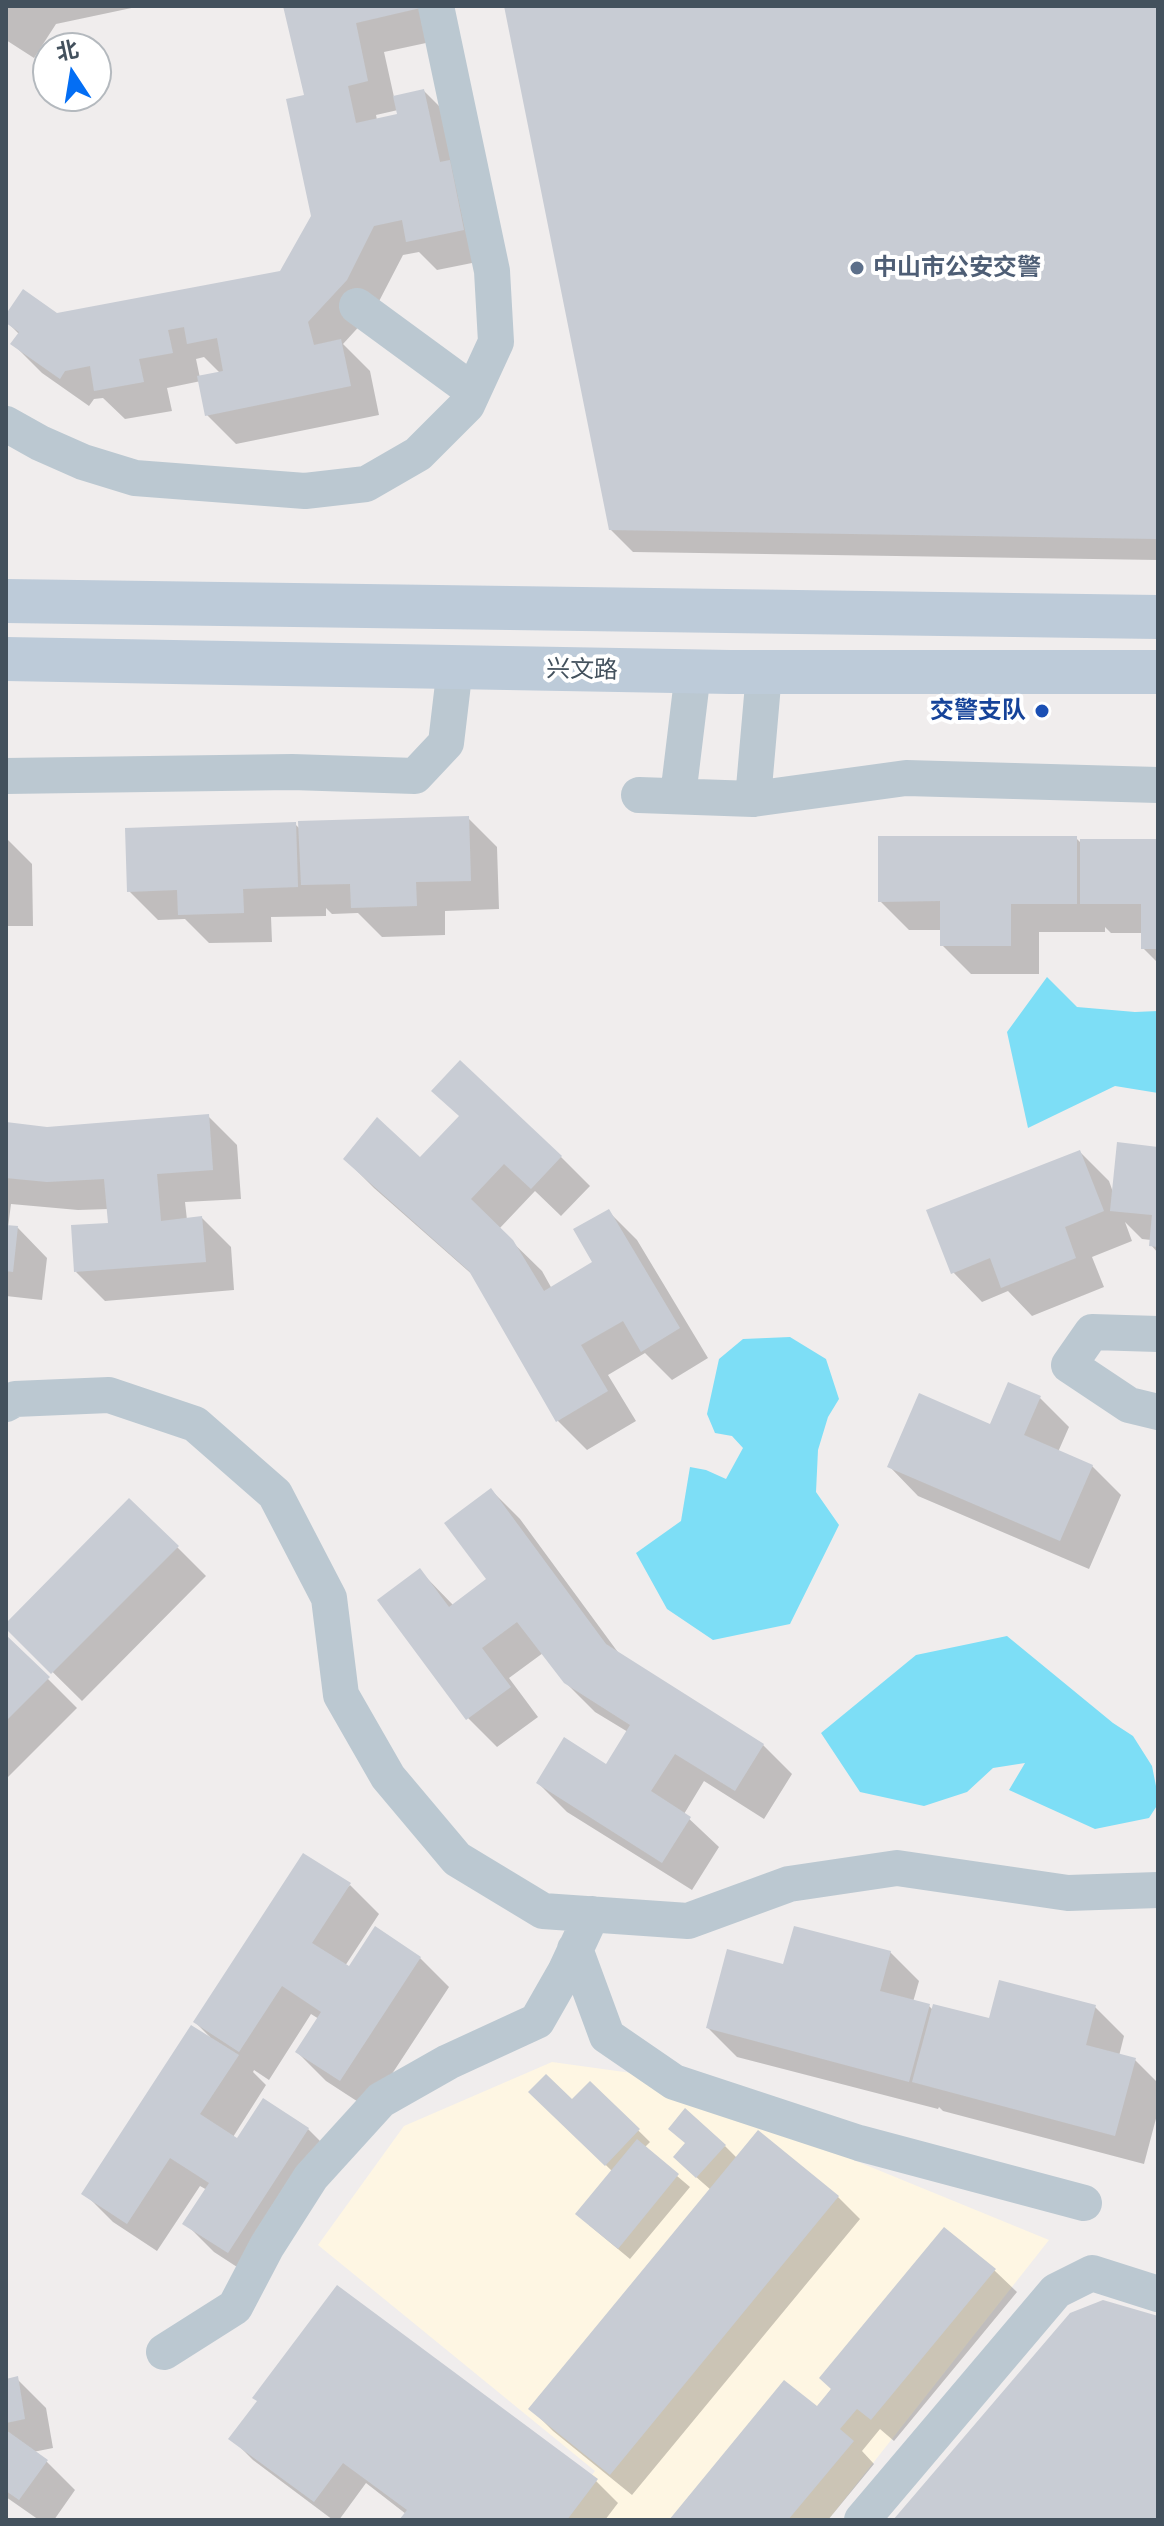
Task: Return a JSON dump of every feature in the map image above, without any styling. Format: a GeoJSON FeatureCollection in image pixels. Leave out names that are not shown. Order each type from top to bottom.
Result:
{"type":"FeatureCollection","features":[{"type":"Feature","properties":{"kind":"main road"},"geometry":{"type":"LineString","coordinates":[[6,601],[1158,617]]}},
{"type":"Feature","properties":{"kind":"main road","name":"兴文路"},"geometry":{"type":"LineString","coordinates":[[6,659],[764,673],[1158,672]]}},
{"type":"Feature","properties":{"kind":"street"},"geometry":{"type":"LineString","coordinates":[[6,424],[83,462],[135,478],[305,491],[366,484],[418,454],[467,405],[496,342],[492,271],[436,6]]}},
{"type":"Feature","properties":{"kind":"street"},"geometry":{"type":"LineString","coordinates":[[357,306],[473,391]]}},
{"type":"Feature","properties":{"kind":"street"},"geometry":{"type":"LineString","coordinates":[[6,776],[292,772],[415,776],[446,743],[455,667]]}},
{"type":"Feature","properties":{"kind":"street"},"geometry":{"type":"LineString","coordinates":[[678,796],[693,672]]}},
{"type":"Feature","properties":{"kind":"street"},"geometry":{"type":"LineString","coordinates":[[753,799],[764,673]]}},
{"type":"Feature","properties":{"kind":"street"},"geometry":{"type":"LineString","coordinates":[[639,795],[753,799],[906,778],[1158,785]]}},
{"type":"Feature","properties":{"kind":"street"},"geometry":{"type":"LineString","coordinates":[[1158,1334],[1092,1332],[1069,1365],[1129,1405],[1158,1412]]}},
{"type":"Feature","properties":{"kind":"street"},"geometry":{"type":"LineString","coordinates":[[6,1404],[15,1399],[109,1395],[195,1424],[275,1494],[329,1598],[341,1695],[388,1777],[457,1859],[543,1911],[688,1921],[789,1884],[897,1868],[1068,1893],[1158,1890]]}},
{"type":"Feature","properties":{"kind":"street"},"geometry":{"type":"LineString","coordinates":[[164,2352],[235,2307],[267,2246],[311,2177],[381,2100],[448,2062],[537,2021],[592,1914]]}},
{"type":"Feature","properties":{"kind":"street"},"geometry":{"type":"LineString","coordinates":[[575,1949],[607,2036],[674,2082],[859,2143],[1084,2203]]}},
{"type":"Feature","properties":{"kind":"street"},"geometry":{"type":"LineString","coordinates":[[862,2520],[1056,2291],[1092,2273],[1158,2294]]}},
{"type":"Feature","properties":{"kind":"shaded area"},"geometry":{"type":"Polygon","coordinates":[[[552,2062],[646,2075],[1049,2240],[828,2520],[556,2520],[595,2471],[318,2245],[404,2126],[552,2062]]]}},
{"type":"Feature","properties":{"kind":"water"},"geometry":{"type":"Polygon","coordinates":[[[1047,977],[1077,1007],[1158,1011],[1158,1093],[1115,1086],[1028,1128],[1007,1032],[1047,977]]]}},
{"type":"Feature","properties":{"kind":"water"},"geometry":{"type":"Polygon","coordinates":[[[790,1337],[826,1359],[839,1399],[828,1417],[818,1450],[816,1492],[839,1525],[790,1624],[713,1640],[667,1609],[636,1553],[681,1521],[690,1467],[726,1479],[743,1448],[732,1436],[715,1433],[707,1414],[719,1359],[743,1339],[790,1337]]]}},
{"type":"Feature","properties":{"kind":"water"},"geometry":{"type":"Polygon","coordinates":[[[1007,1636],[1133,1736],[1152,1766],[1158,1796],[1158,1804],[1149,1818],[1095,1829],[1009,1790],[1025,1763],[993,1768],[967,1792],[924,1806],[860,1792],[821,1733],[916,1655],[1007,1636]]]}},
{"type":"Feature","properties":{"kind":"building"},"geometry":{"type":"Polygon","coordinates":[[[283,6],[429,6],[356,23],[368,81],[348,86],[356,123],[397,114],[393,96],[424,89],[440,162],[450,160],[464,230],[406,242],[402,220],[374,226],[347,280],[308,322],[314,345],[341,339],[351,386],[205,416],[197,376],[223,371],[217,338],[187,344],[184,327],[168,330],[173,353],[139,359],[144,382],[94,391],[90,366],[65,371],[60,379],[10,344],[19,332],[6,323],[6,314],[23,289],[57,313],[280,271],[311,216],[286,99],[304,95],[283,6]]]}},
{"type":"Feature","properties":{"kind":"building","name":"中山市公安交警"},"geometry":{"type":"Polygon","coordinates":[[[504,6],[1158,6],[1158,539],[609,530],[504,6]]]}},
{"type":"Feature","properties":{"kind":"building"},"geometry":{"type":"Polygon","coordinates":[[[469,816],[471,881],[416,882],[417,906],[351,908],[350,884],[301,885],[298,821],[469,816]]]}},
{"type":"Feature","properties":{"kind":"building"},"geometry":{"type":"Polygon","coordinates":[[[296,822],[298,887],[243,889],[244,913],[178,915],[177,890],[127,892],[125,828],[296,822]]]}},
{"type":"Feature","properties":{"kind":"building"},"geometry":{"type":"Polygon","coordinates":[[[878,836],[1077,836],[1077,904],[1011,904],[1011,946],[940,946],[940,901],[878,902],[878,836]]]}},
{"type":"Feature","properties":{"kind":"building"},"geometry":{"type":"Polygon","coordinates":[[[1080,839],[1158,839],[1158,949],[1141,949],[1141,904],[1080,904],[1080,839]]]}},
{"type":"Feature","properties":{"kind":"building"},"geometry":{"type":"Polygon","coordinates":[[[460,1060],[562,1156],[531,1189],[504,1164],[471,1199],[513,1240],[544,1291],[592,1262],[573,1229],[609,1209],[680,1328],[641,1352],[623,1321],[581,1345],[608,1391],[556,1422],[469,1271],[343,1159],[377,1117],[420,1157],[459,1116],[431,1091],[460,1060]]]}},
{"type":"Feature","properties":{"kind":"building"},"geometry":{"type":"Polygon","coordinates":[[[209,1114],[213,1170],[157,1174],[161,1221],[202,1216],[206,1262],[74,1272],[71,1225],[108,1223],[104,1179],[47,1182],[6,1178],[6,1122],[47,1127],[209,1114]]]}},
{"type":"Feature","properties":{"kind":"building"},"geometry":{"type":"Polygon","coordinates":[[[1117,1142],[1158,1147],[1158,1247],[1149,1246],[1152,1215],[1110,1211],[1117,1142]]]}},
{"type":"Feature","properties":{"kind":"building"},"geometry":{"type":"Polygon","coordinates":[[[1080,1150],[1104,1211],[1065,1227],[1076,1258],[1001,1288],[990,1258],[951,1274],[926,1210],[1080,1150]]]}},
{"type":"Feature","properties":{"kind":"building"},"geometry":{"type":"Polygon","coordinates":[[[6,1225],[18,1226],[13,1272],[6,1271],[6,1225]]]}},
{"type":"Feature","properties":{"kind":"building"},"geometry":{"type":"Polygon","coordinates":[[[1008,1382],[1041,1396],[1024,1435],[1093,1465],[1060,1541],[887,1467],[919,1393],[990,1424],[1008,1382]]]}},
{"type":"Feature","properties":{"kind":"building"},"geometry":{"type":"Polygon","coordinates":[[[491,1488],[606,1644],[764,1744],[735,1791],[675,1754],[651,1791],[691,1817],[662,1863],[536,1783],[564,1737],[606,1764],[630,1725],[564,1683],[517,1622],[482,1648],[511,1687],[466,1720],[377,1600],[420,1568],[449,1607],[486,1579],[444,1523],[491,1488]]]}},
{"type":"Feature","properties":{"kind":"building"},"geometry":{"type":"Polygon","coordinates":[[[129,1498],[179,1546],[51,1674],[6,1629],[6,1623],[129,1498]]]}},
{"type":"Feature","properties":{"kind":"building"},"geometry":{"type":"Polygon","coordinates":[[[6,1635],[50,1677],[6,1721],[6,1635]]]}},
{"type":"Feature","properties":{"kind":"building"},"geometry":{"type":"Polygon","coordinates":[[[303,1853],[351,1883],[312,1943],[349,1966],[375,1926],[421,1957],[340,2081],[295,2052],[321,2012],[282,1986],[239,2052],[193,2022],[303,1853]]]}},
{"type":"Feature","properties":{"kind":"building"},"geometry":{"type":"Polygon","coordinates":[[[794,1926],[891,1951],[880,1991],[930,2004],[909,2082],[706,2028],[727,1949],[783,1964],[794,1926]]]}},
{"type":"Feature","properties":{"kind":"building"},"geometry":{"type":"Polygon","coordinates":[[[999,1980],[1096,2005],[1086,2045],[1136,2058],[1115,2136],[912,2082],[933,2004],[989,2018],[999,1980]]]}},
{"type":"Feature","properties":{"kind":"building"},"geometry":{"type":"Polygon","coordinates":[[[191,2025],[239,2055],[200,2114],[237,2138],[263,2098],[309,2128],[228,2253],[182,2224],[209,2183],[170,2158],[127,2224],[81,2194],[191,2025]]]}},
{"type":"Feature","properties":{"kind":"building"},"geometry":{"type":"Polygon","coordinates":[[[546,2074],[572,2099],[590,2081],[640,2129],[605,2166],[528,2092],[546,2074]]]}},
{"type":"Feature","properties":{"kind":"building"},"geometry":{"type":"Polygon","coordinates":[[[685,2108],[726,2145],[696,2178],[673,2157],[685,2143],[668,2129],[685,2108]]]}},
{"type":"Feature","properties":{"kind":"building"},"geometry":{"type":"Polygon","coordinates":[[[758,2130],[839,2196],[610,2475],[528,2409],[758,2130]]]}},
{"type":"Feature","properties":{"kind":"building"},"geometry":{"type":"Polygon","coordinates":[[[637,2139],[679,2174],[618,2249],[575,2214],[637,2139]]]}},
{"type":"Feature","properties":{"kind":"building"},"geometry":{"type":"Polygon","coordinates":[[[944,2227],[996,2269],[871,2420],[857,2409],[840,2429],[854,2441],[788,2520],[669,2520],[784,2380],[817,2406],[831,2389],[819,2378],[944,2227]]]}},
{"type":"Feature","properties":{"kind":"building"},"geometry":{"type":"Polygon","coordinates":[[[337,2285],[598,2479],[567,2520],[399,2520],[407,2510],[343,2463],[314,2502],[228,2439],[257,2401],[252,2398],[337,2285]]]}},
{"type":"Feature","properties":{"kind":"building"},"geometry":{"type":"Polygon","coordinates":[[[1103,2300],[1158,2316],[1158,2520],[893,2520],[1070,2313],[1103,2300]]]}},
{"type":"Feature","properties":{"kind":"building"},"geometry":{"type":"Polygon","coordinates":[[[18,2376],[25,2419],[6,2423],[6,2379],[18,2376]]]}},
{"type":"Feature","properties":{"kind":"building"},"geometry":{"type":"Polygon","coordinates":[[[6,2430],[48,2460],[19,2500],[6,2491],[6,2430]]]}},
{"type":"Feature","properties":{"kind":"place","name":"中山市公安交警"},"geometry":{"type":"Point","coordinates":[857,268]}},
{"type":"Feature","properties":{"kind":"place","name":"交警支队"},"geometry":{"type":"Point","coordinates":[1042,711]}}]}
